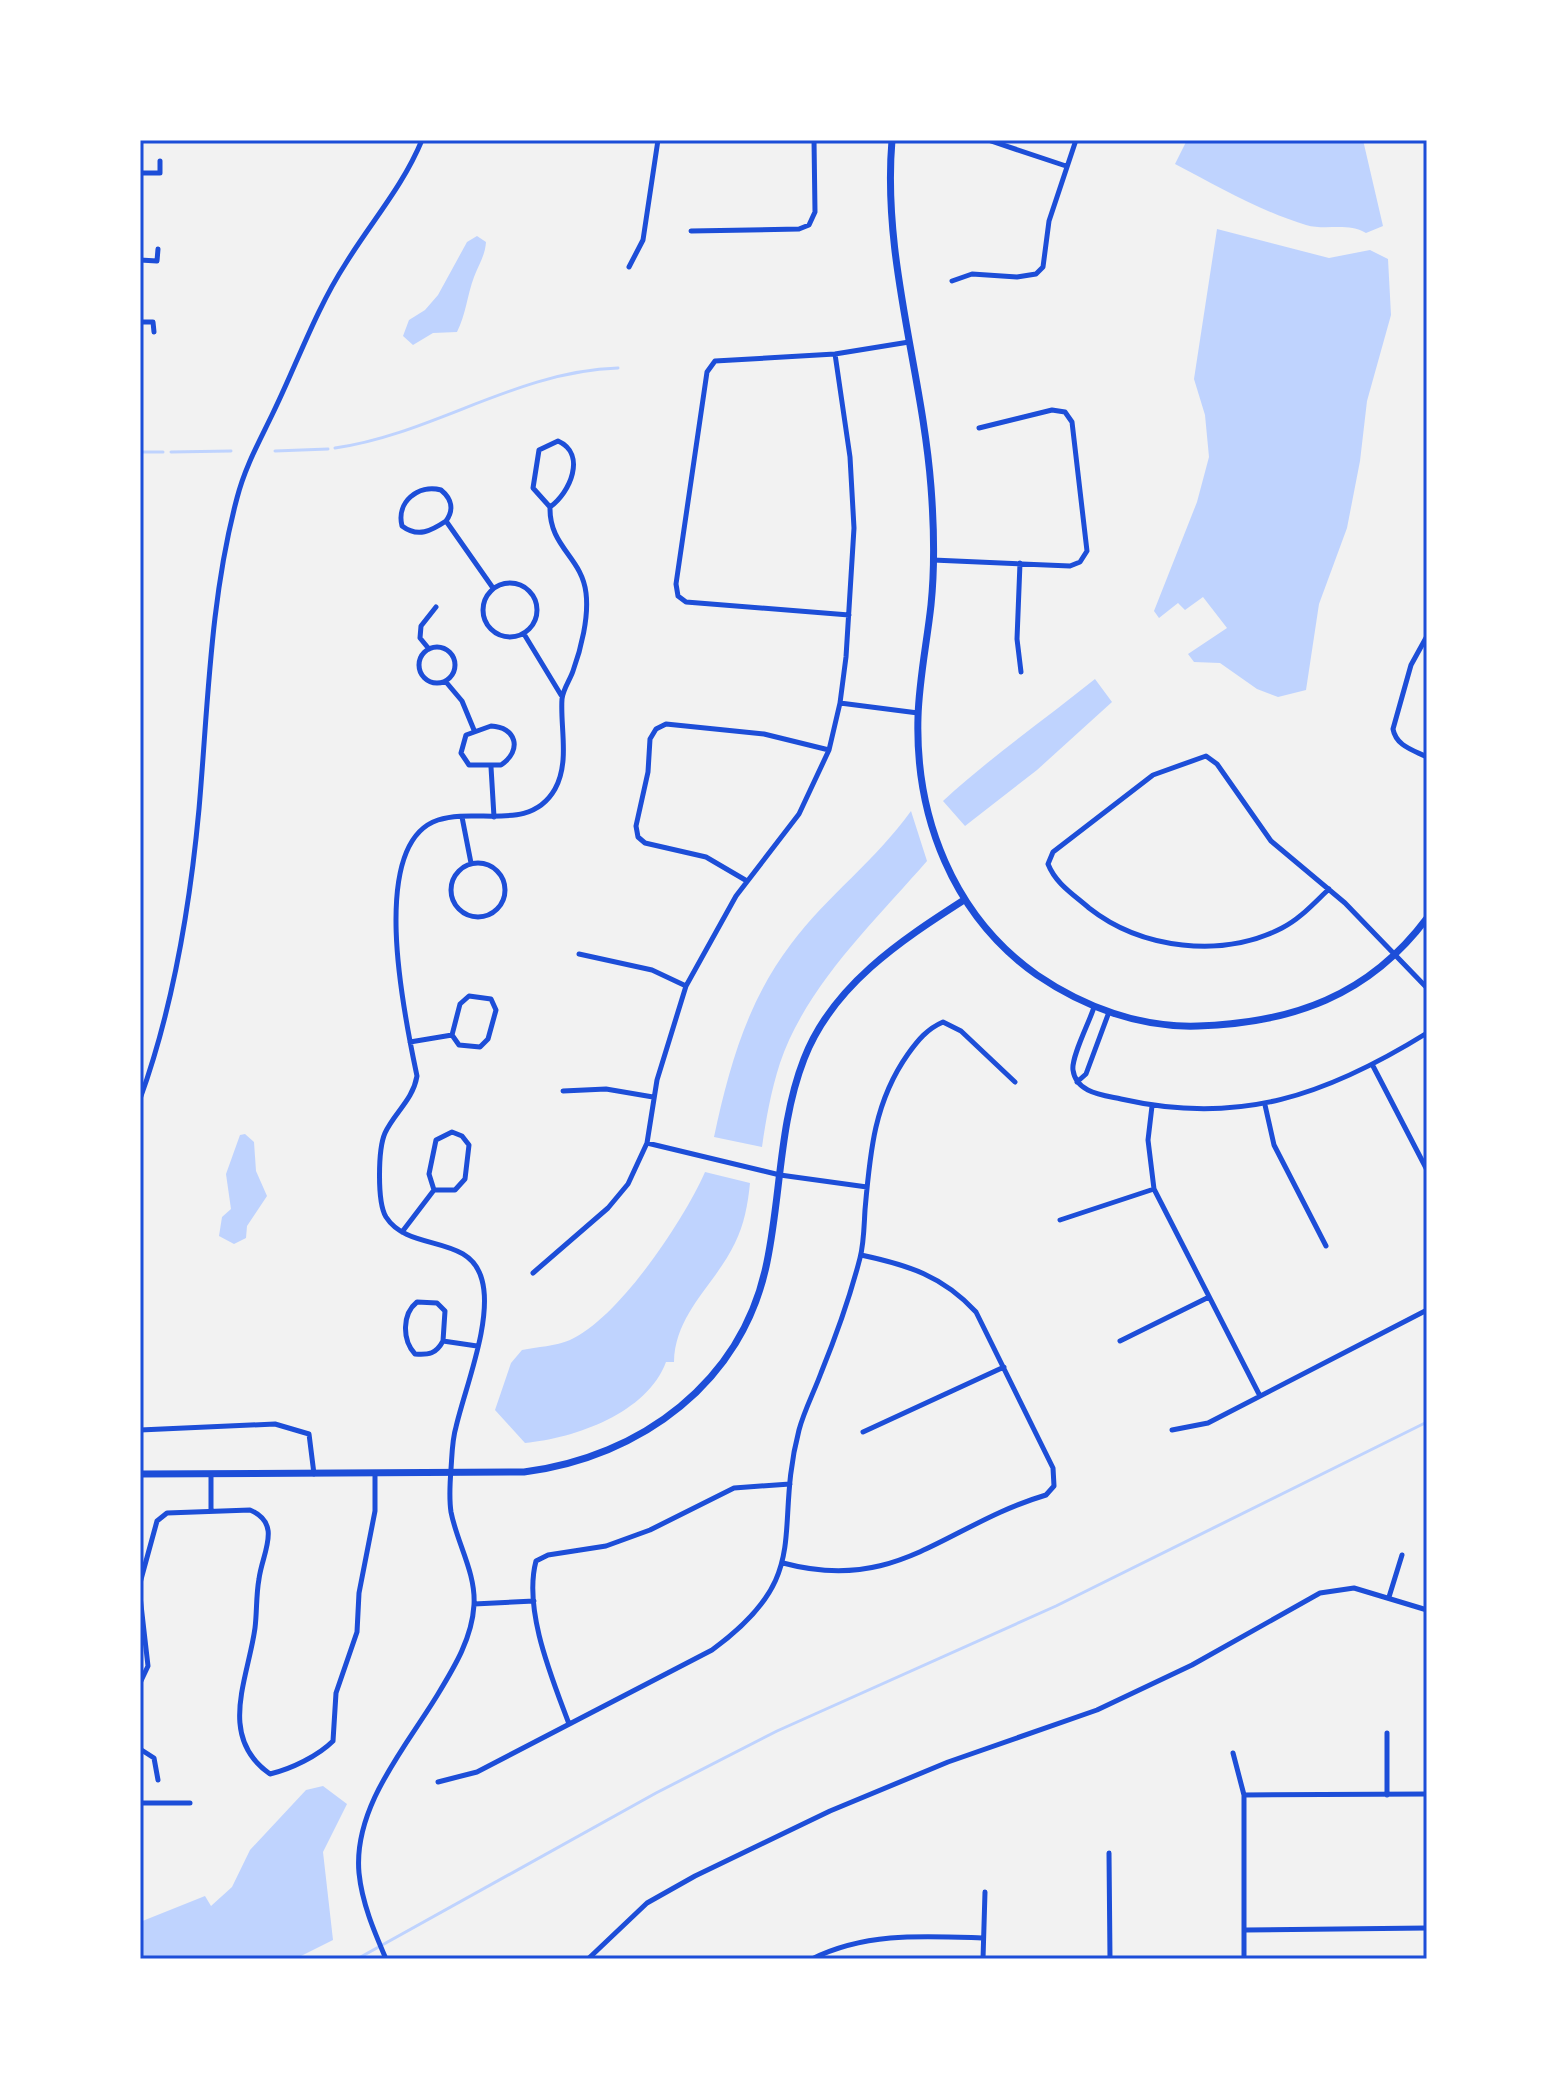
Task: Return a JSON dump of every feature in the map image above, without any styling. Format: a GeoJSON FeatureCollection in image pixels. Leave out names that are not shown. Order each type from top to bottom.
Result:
{"type":"FeatureCollection","features":[{"type":"Feature","properties":{"kind":"street"},"geometry":{"type":"LineString","coordinates":[[140,1099],[159,1044],[190,876],[211,656],[237,496],[258,437],[271,418],[319,310],[347,261],[405,179],[422,140]]}},
{"type":"Feature","properties":{"kind":"street"},"geometry":{"type":"LineString","coordinates":[[629,267],[643,240],[658,140]]}},
{"type":"Feature","properties":{"kind":"street"},"geometry":{"type":"LineString","coordinates":[[691,231],[799,229],[809,225],[815,212],[814,140]]}},
{"type":"Feature","properties":{"kind":"street"},"geometry":{"type":"LineString","coordinates":[[892,140],[889,182],[893,255],[929,454],[933,560],[918,713],[921,782],[939,849],[964,900],[1025,966],[1065,994],[1109,1012],[1189,1026],[1266,1021],[1332,998],[1394,956],[1427,918]]}},
{"type":"Feature","properties":{"kind":"street"},"geometry":{"type":"LineString","coordinates":[[988,140],[1066,166]]}},
{"type":"Feature","properties":{"kind":"street"},"geometry":{"type":"LineString","coordinates":[[952,281],[972,274],[1017,277],[1036,274],[1043,267],[1049,221],[1076,140]]}},
{"type":"Feature","properties":{"kind":"street"},"geometry":{"type":"LineString","coordinates":[[140,173],[160,173],[160,161]]}},
{"type":"Feature","properties":{"kind":"street"},"geometry":{"type":"LineString","coordinates":[[140,260],[157,261],[158,249]]}},
{"type":"Feature","properties":{"kind":"street"},"geometry":{"type":"LineString","coordinates":[[140,322],[153,322],[154,332]]}},
{"type":"Feature","properties":{"kind":"street"},"geometry":{"type":"LineString","coordinates":[[849,615],[686,602],[678,596],[676,584],[707,372],[715,361],[835,354],[910,342]]}},
{"type":"Feature","properties":{"kind":"street"},"geometry":{"type":"LineString","coordinates":[[533,1273],[608,1208],[628,1184],[647,1143],[653,1097],[686,986],[724,914],[799,814],[829,750],[840,703],[849,615],[853,489],[835,354]]}},
{"type":"Feature","properties":{"kind":"street"},"geometry":{"type":"LineString","coordinates":[[933,560],[1070,566],[1080,562],[1087,551],[1072,422],[1065,412],[1052,410],[979,428]]}},
{"type":"Feature","properties":{"kind":"street"},"geometry":{"type":"LineString","coordinates":[[386,1959],[367,1913],[359,1871],[363,1828],[376,1795],[456,1666],[470,1631],[473,1585],[451,1510],[451,1472],[455,1429],[468,1393],[483,1294],[478,1268],[466,1254],[402,1232],[386,1216],[379,1190],[384,1135],[415,1089],[417,1076],[395,945],[404,858],[419,832],[437,820],[525,813],[545,803],[557,785],[564,740],[562,696],[580,649],[586,594],[579,569],[555,539],[549,524],[550,507],[533,488],[539,450],[558,441],[568,445],[573,455],[572,473],[567,492],[550,507]]}},
{"type":"Feature","properties":{"kind":"street"},"geometry":{"type":"LineString","coordinates":[[434,488],[449,496],[450,515],[446,521],[434,529],[417,533],[402,526],[400,518],[407,500],[416,492],[434,488]]}},
{"type":"Feature","properties":{"kind":"street"},"geometry":{"type":"LineString","coordinates":[[446,521],[493,588]]}},
{"type":"Feature","properties":{"kind":"street"},"geometry":{"type":"LineString","coordinates":[[1020,563],[1017,639],[1021,672]]}},
{"type":"Feature","properties":{"kind":"street"},"geometry":{"type":"LineString","coordinates":[[501,584],[519,584],[533,595],[538,612],[531,629],[506,638],[490,629],[483,613],[487,595],[493,588],[501,584]]}},
{"type":"Feature","properties":{"kind":"street"},"geometry":{"type":"LineString","coordinates":[[429,649],[420,638],[421,626],[436,607]]}},
{"type":"Feature","properties":{"kind":"street"},"geometry":{"type":"LineString","coordinates":[[524,634],[562,696]]}},
{"type":"Feature","properties":{"kind":"street"},"geometry":{"type":"LineString","coordinates":[[1427,636],[1411,665],[1394,721],[1394,738],[1427,757]]}},
{"type":"Feature","properties":{"kind":"street"},"geometry":{"type":"LineString","coordinates":[[446,682],[456,666],[452,655],[442,648],[429,649],[419,662],[421,674],[429,682],[446,682],[462,701],[474,730]]}},
{"type":"Feature","properties":{"kind":"street"},"geometry":{"type":"LineString","coordinates":[[840,703],[918,713]]}},
{"type":"Feature","properties":{"kind":"street"},"geometry":{"type":"LineString","coordinates":[[747,881],[706,857],[645,843],[638,837],[636,826],[648,772],[650,739],[656,729],[666,724],[764,734],[829,750]]}},
{"type":"Feature","properties":{"kind":"street"},"geometry":{"type":"LineString","coordinates":[[496,726],[512,734],[516,744],[513,753],[501,765],[491,767],[476,768],[463,761],[463,741],[474,730],[496,726]]}},
{"type":"Feature","properties":{"kind":"street"},"geometry":{"type":"LineString","coordinates":[[1329,889],[1283,928],[1253,940],[1221,946],[1185,945],[1149,939],[1114,924],[1054,879],[1048,864],[1053,852],[1153,775],[1206,756],[1217,764],[1271,841],[1329,889],[1427,988]]}},
{"type":"Feature","properties":{"kind":"street"},"geometry":{"type":"LineString","coordinates":[[491,767],[494,817]]}},
{"type":"Feature","properties":{"kind":"street"},"geometry":{"type":"LineString","coordinates":[[462,817],[471,863]]}},
{"type":"Feature","properties":{"kind":"street"},"geometry":{"type":"LineString","coordinates":[[471,863],[488,864],[505,883],[504,900],[485,916],[466,914],[453,901],[451,892],[456,874],[471,863]]}},
{"type":"Feature","properties":{"kind":"street"},"geometry":{"type":"LineString","coordinates":[[140,1474],[375,1474],[560,1467],[615,1449],[650,1430],[688,1402],[725,1358],[757,1297],[767,1263],[790,1111],[804,1059],[825,1018],[865,971],[915,931],[964,900]]}},
{"type":"Feature","properties":{"kind":"street"},"geometry":{"type":"LineString","coordinates":[[579,954],[652,970],[686,986]]}},
{"type":"Feature","properties":{"kind":"street"},"geometry":{"type":"LineString","coordinates":[[469,996],[491,999],[496,1010],[488,1039],[480,1047],[459,1045],[452,1035],[460,1004],[469,996]]}},
{"type":"Feature","properties":{"kind":"street"},"geometry":{"type":"LineString","coordinates":[[1094,1007],[1072,1068],[1077,1082],[1089,1092],[1152,1106],[1198,1110],[1265,1105],[1317,1091],[1373,1066],[1427,1033]]}},
{"type":"Feature","properties":{"kind":"street"},"geometry":{"type":"LineString","coordinates":[[1077,1082],[1086,1074],[1109,1012]]}},
{"type":"Feature","properties":{"kind":"street"},"geometry":{"type":"LineString","coordinates":[[438,1782],[477,1772],[712,1650],[742,1628],[773,1588],[783,1563],[790,1484],[799,1429],[832,1347],[861,1255],[874,1129],[884,1095],[918,1041],[931,1027],[943,1022],[961,1031],[1015,1082]]}},
{"type":"Feature","properties":{"kind":"street"},"geometry":{"type":"LineString","coordinates":[[410,1042],[452,1035]]}},
{"type":"Feature","properties":{"kind":"street"},"geometry":{"type":"LineString","coordinates":[[1373,1066],[1427,1170]]}},
{"type":"Feature","properties":{"kind":"street"},"geometry":{"type":"LineString","coordinates":[[563,1091],[606,1089],[653,1097]]}},
{"type":"Feature","properties":{"kind":"street"},"geometry":{"type":"LineString","coordinates":[[1265,1105],[1274,1145],[1326,1246]]}},
{"type":"Feature","properties":{"kind":"street"},"geometry":{"type":"LineString","coordinates":[[1152,1106],[1148,1140],[1154,1189],[1260,1396]]}},
{"type":"Feature","properties":{"kind":"street"},"geometry":{"type":"LineString","coordinates":[[402,1232],[434,1190],[430,1156],[436,1140],[452,1132],[462,1136],[469,1145],[465,1179],[455,1190],[434,1190]]}},
{"type":"Feature","properties":{"kind":"street"},"geometry":{"type":"LineString","coordinates":[[647,1143],[780,1175],[867,1187]]}},
{"type":"Feature","properties":{"kind":"street"},"geometry":{"type":"LineString","coordinates":[[1060,1220],[1154,1189]]}},
{"type":"Feature","properties":{"kind":"street"},"geometry":{"type":"LineString","coordinates":[[783,1563],[817,1572],[872,1570],[1046,1495],[1054,1486],[1053,1468],[976,1312],[959,1293],[912,1266],[861,1255]]}},
{"type":"Feature","properties":{"kind":"street"},"geometry":{"type":"LineString","coordinates":[[1120,1341],[1209,1297]]}},
{"type":"Feature","properties":{"kind":"street"},"geometry":{"type":"LineString","coordinates":[[417,1302],[437,1303],[445,1311],[443,1341],[438,1351],[429,1355],[415,1354],[409,1347],[407,1316],[417,1302]]}},
{"type":"Feature","properties":{"kind":"street"},"geometry":{"type":"LineString","coordinates":[[1172,1430],[1208,1423],[1427,1310]]}},
{"type":"Feature","properties":{"kind":"street"},"geometry":{"type":"LineString","coordinates":[[443,1341],[477,1346]]}},
{"type":"Feature","properties":{"kind":"street"},"geometry":{"type":"LineString","coordinates":[[863,1432],[1004,1367]]}},
{"type":"Feature","properties":{"kind":"street"},"geometry":{"type":"LineString","coordinates":[[140,1430],[275,1424],[309,1434],[314,1475]]}},
{"type":"Feature","properties":{"kind":"street"},"geometry":{"type":"LineString","coordinates":[[211,1474],[211,1511]]}},
{"type":"Feature","properties":{"kind":"street"},"geometry":{"type":"LineString","coordinates":[[140,1583],[157,1521],[167,1513],[250,1510],[261,1515],[268,1526],[269,1540],[259,1576],[255,1629],[239,1703],[238,1722],[255,1764],[270,1774],[323,1751],[333,1741],[336,1693],[357,1632],[359,1593],[375,1511],[375,1474]]}},
{"type":"Feature","properties":{"kind":"street"},"geometry":{"type":"LineString","coordinates":[[569,1724],[545,1662],[534,1601],[532,1575],[536,1561],[548,1555],[606,1546],[650,1530],[734,1488],[790,1484]]}},
{"type":"Feature","properties":{"kind":"street"},"geometry":{"type":"LineString","coordinates":[[1389,1597],[1402,1555]]}},
{"type":"Feature","properties":{"kind":"street"},"geometry":{"type":"LineString","coordinates":[[588,1959],[647,1903],[830,1811],[1005,1740],[1097,1710],[1192,1665],[1320,1593],[1354,1588],[1427,1610]]}},
{"type":"Feature","properties":{"kind":"street"},"geometry":{"type":"LineString","coordinates":[[140,1596],[148,1666],[140,1683]]}},
{"type":"Feature","properties":{"kind":"street"},"geometry":{"type":"LineString","coordinates":[[474,1604],[534,1601]]}},
{"type":"Feature","properties":{"kind":"street"},"geometry":{"type":"LineString","coordinates":[[1387,1733],[1387,1795]]}},
{"type":"Feature","properties":{"kind":"street"},"geometry":{"type":"LineString","coordinates":[[140,1749],[154,1758],[158,1780]]}},
{"type":"Feature","properties":{"kind":"street"},"geometry":{"type":"LineString","coordinates":[[1233,1753],[1244,1795],[1244,1959]]}},
{"type":"Feature","properties":{"kind":"street"},"geometry":{"type":"LineString","coordinates":[[1244,1795],[1427,1794]]}},
{"type":"Feature","properties":{"kind":"street"},"geometry":{"type":"LineString","coordinates":[[140,1803],[190,1803]]}},
{"type":"Feature","properties":{"kind":"street"},"geometry":{"type":"LineString","coordinates":[[1109,1853],[1110,1959]]}},
{"type":"Feature","properties":{"kind":"street"},"geometry":{"type":"LineString","coordinates":[[983,1959],[985,1892]]}},
{"type":"Feature","properties":{"kind":"street"},"geometry":{"type":"LineString","coordinates":[[1246,1930],[1427,1928]]}},
{"type":"Feature","properties":{"kind":"street"},"geometry":{"type":"LineString","coordinates":[[812,1959],[841,1944],[907,1935],[982,1938]]}},
{"type":"Feature","properties":{"kind":"water"},"geometry":{"type":"Polygon","coordinates":[[[1187,140],[1363,140],[1383,226],[1366,233],[1351,228],[1306,225],[1272,213],[1175,164],[1187,140]]]}},
{"type":"Feature","properties":{"kind":"water"},"geometry":{"type":"Polygon","coordinates":[[[1217,229],[1329,258],[1370,250],[1388,259],[1391,315],[1367,401],[1360,461],[1347,528],[1319,604],[1306,690],[1278,697],[1257,689],[1220,663],[1194,662],[1188,654],[1227,628],[1203,597],[1185,610],[1178,603],[1159,618],[1154,611],[1197,502],[1209,457],[1205,415],[1194,379],[1217,229]]]}},
{"type":"Feature","properties":{"kind":"water"},"geometry":{"type":"Polygon","coordinates":[[[477,236],[486,242],[485,247],[457,332],[433,333],[413,345],[403,336],[409,320],[425,310],[438,295],[467,242],[477,236]]]}},
{"type":"Feature","properties":{"kind":"water"},"geometry":{"type":"Polygon","coordinates":[[[1095,679],[1112,702],[1037,770],[965,826],[943,801],[1095,679]]]}},
{"type":"Feature","properties":{"kind":"water"},"geometry":{"type":"Polygon","coordinates":[[[911,811],[927,861],[843,956],[806,1008],[780,1063],[762,1147],[714,1137],[733,1060],[751,1012],[776,966],[805,927],[883,846],[911,811]]]}},
{"type":"Feature","properties":{"kind":"water"},"geometry":{"type":"Polygon","coordinates":[[[245,1134],[254,1142],[256,1171],[267,1196],[247,1226],[246,1238],[234,1244],[219,1236],[222,1217],[231,1209],[226,1174],[240,1135],[245,1134]]]}},
{"type":"Feature","properties":{"kind":"water"},"geometry":{"type":"Polygon","coordinates":[[[705,1172],[750,1183],[748,1199],[735,1243],[681,1329],[674,1362],[666,1362],[657,1380],[643,1395],[608,1420],[566,1435],[525,1443],[495,1410],[511,1363],[522,1350],[570,1340],[609,1311],[629,1290],[666,1240],[705,1172]]]}},
{"type":"Feature","properties":{"kind":"water"},"geometry":{"type":"Polygon","coordinates":[[[323,1786],[347,1804],[323,1852],[333,1940],[295,1959],[140,1959],[140,1922],[205,1896],[211,1906],[232,1887],[250,1850],[306,1790],[323,1786]]]}},
{"type":"Feature","properties":{"kind":"waterway"},"geometry":{"type":"LineString","coordinates":[[335,448],[406,430],[545,380],[618,368]]}},
{"type":"Feature","properties":{"kind":"waterway"},"geometry":{"type":"LineString","coordinates":[[275,451],[328,449]]}},
{"type":"Feature","properties":{"kind":"waterway"},"geometry":{"type":"LineString","coordinates":[[171,452],[231,451]]}},
{"type":"Feature","properties":{"kind":"waterway"},"geometry":{"type":"LineString","coordinates":[[140,452],[163,452]]}},
{"type":"Feature","properties":{"kind":"waterway"},"geometry":{"type":"LineString","coordinates":[[357,1959],[656,1793],[777,1731],[1056,1606],[1427,1422]]}}]}
